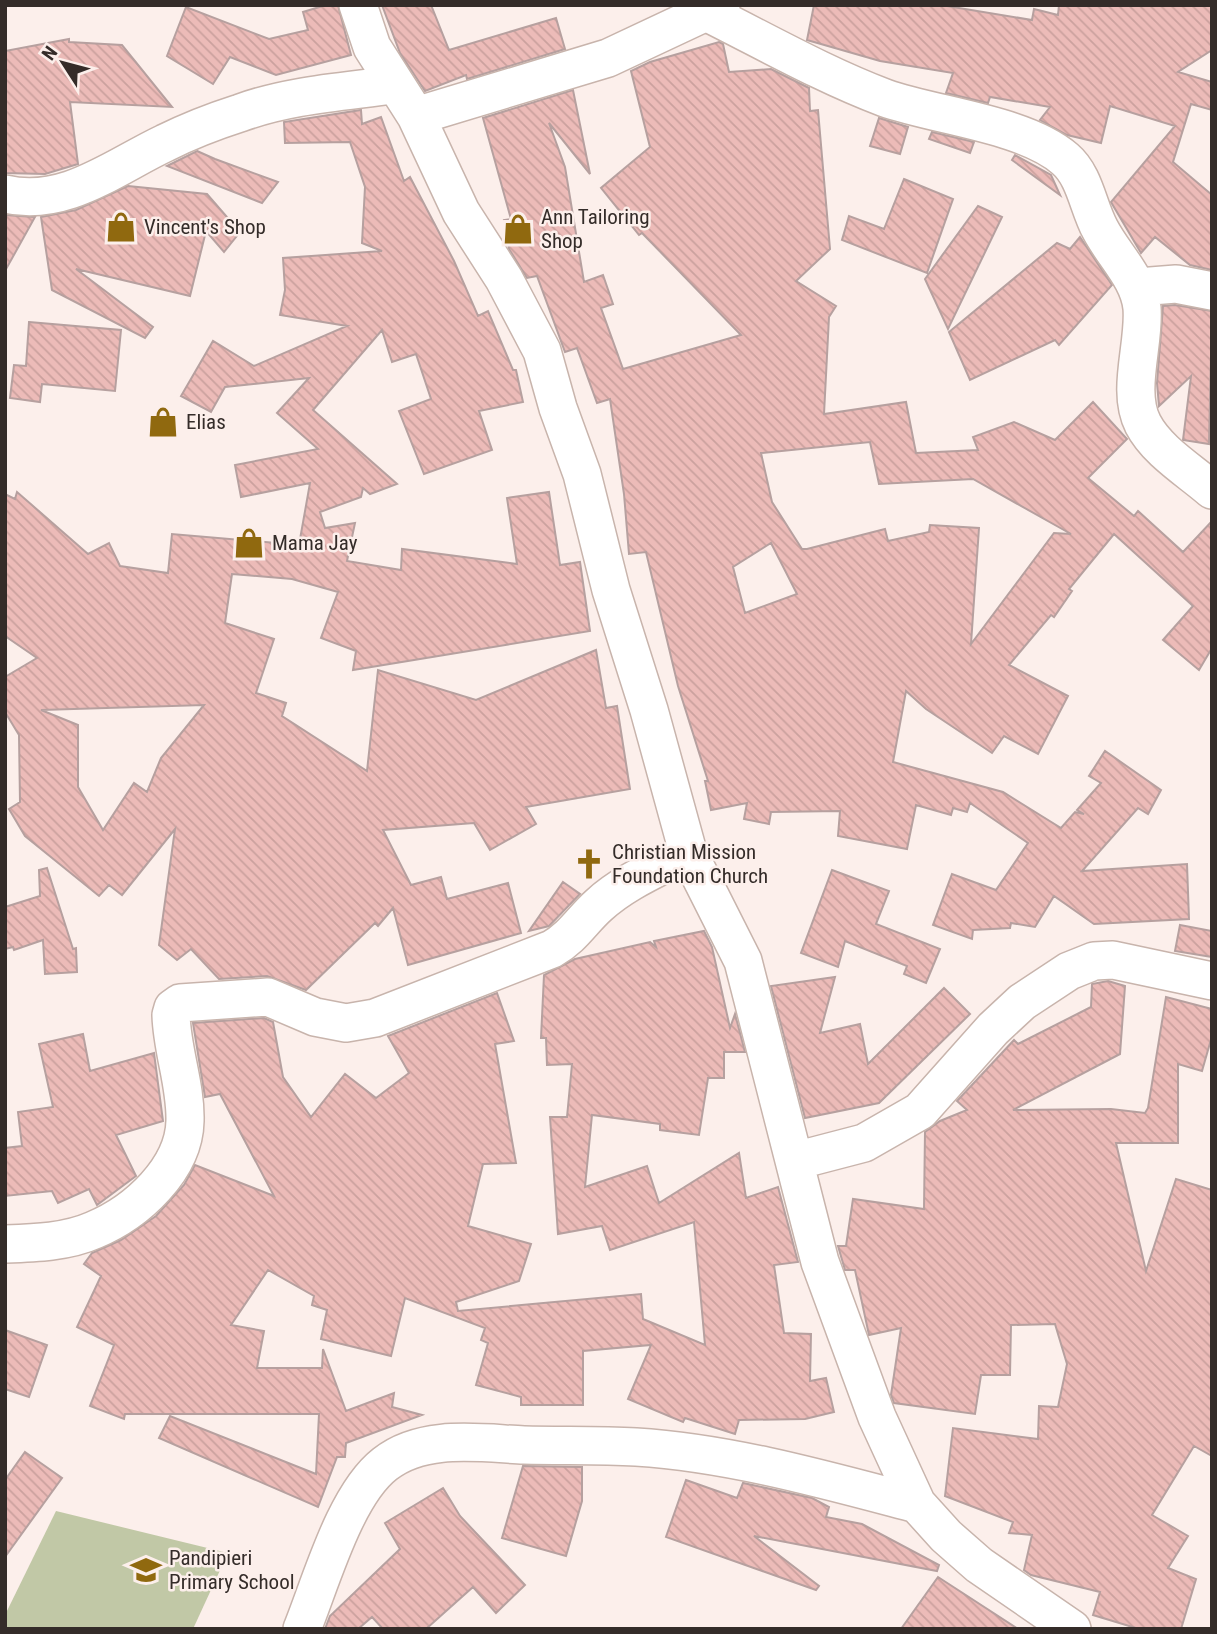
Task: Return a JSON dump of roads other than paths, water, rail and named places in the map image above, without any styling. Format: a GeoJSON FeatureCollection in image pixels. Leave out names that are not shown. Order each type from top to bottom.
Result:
{"type":"FeatureCollection","features":[{"type":"Feature","properties":{"kind":"street"},"geometry":{"type":"LineString","coordinates":[[358,5],[372,47],[393,85],[416,116],[461,212],[504,278],[542,351],[558,408],[582,474],[611,590],[649,710],[688,852],[743,961],[820,1262],[877,1417],[918,1504],[946,1536],[979,1565],[1072,1629]]}},
{"type":"Feature","properties":{"kind":"street"},"geometry":{"type":"LineString","coordinates":[[416,116],[608,58],[715,9],[843,81],[888,99],[1019,135],[1065,158],[1078,173],[1100,229],[1138,287],[1142,322],[1137,396],[1142,422],[1154,442],[1212,490]]}},
{"type":"Feature","properties":{"kind":"street"},"geometry":{"type":"LineString","coordinates":[[5,194],[40,198],[91,183],[166,143],[241,112],[294,97],[393,85]]}},
{"type":"Feature","properties":{"kind":"street"},"geometry":{"type":"LineString","coordinates":[[1138,287],[1176,284],[1212,291]]}},
{"type":"Feature","properties":{"kind":"street"},"geometry":{"type":"LineString","coordinates":[[5,1244],[43,1243],[94,1230],[143,1199],[181,1151],[185,1121],[171,1016],[173,1007],[180,1003],[268,997],[326,1020],[346,1023],[375,1018],[552,949],[569,939],[597,906],[622,887],[688,852]]}},
{"type":"Feature","properties":{"kind":"street"},"geometry":{"type":"LineString","coordinates":[[795,1161],[864,1143],[920,1111],[993,1029],[1022,1002],[1069,971],[1094,961],[1114,960],[1212,981]]}},
{"type":"Feature","properties":{"kind":"street"},"geometry":{"type":"LineString","coordinates":[[302,1629],[333,1547],[359,1496],[384,1464],[418,1446],[466,1443],[638,1447],[733,1461],[918,1504]]}},
{"type":"Feature","properties":{"kind":"place","name":"Vincent's Shop"},"geometry":{"type":"Point","coordinates":[121,227]}},
{"type":"Feature","properties":{"kind":"place","name":"Ann Tailoring Shop"},"geometry":{"type":"Point","coordinates":[518,229]}},
{"type":"Feature","properties":{"kind":"place","name":"Elias"},"geometry":{"type":"Point","coordinates":[163,422]}},
{"type":"Feature","properties":{"kind":"place","name":"Mama Jay"},"geometry":{"type":"Point","coordinates":[249,543]}},
{"type":"Feature","properties":{"kind":"place","name":"Christian Mission Foundation Church"},"geometry":{"type":"Point","coordinates":[589,864]}},
{"type":"Feature","properties":{"kind":"place","name":"Pandipieri Primary School"},"geometry":{"type":"Point","coordinates":[146,1570]}}]}
